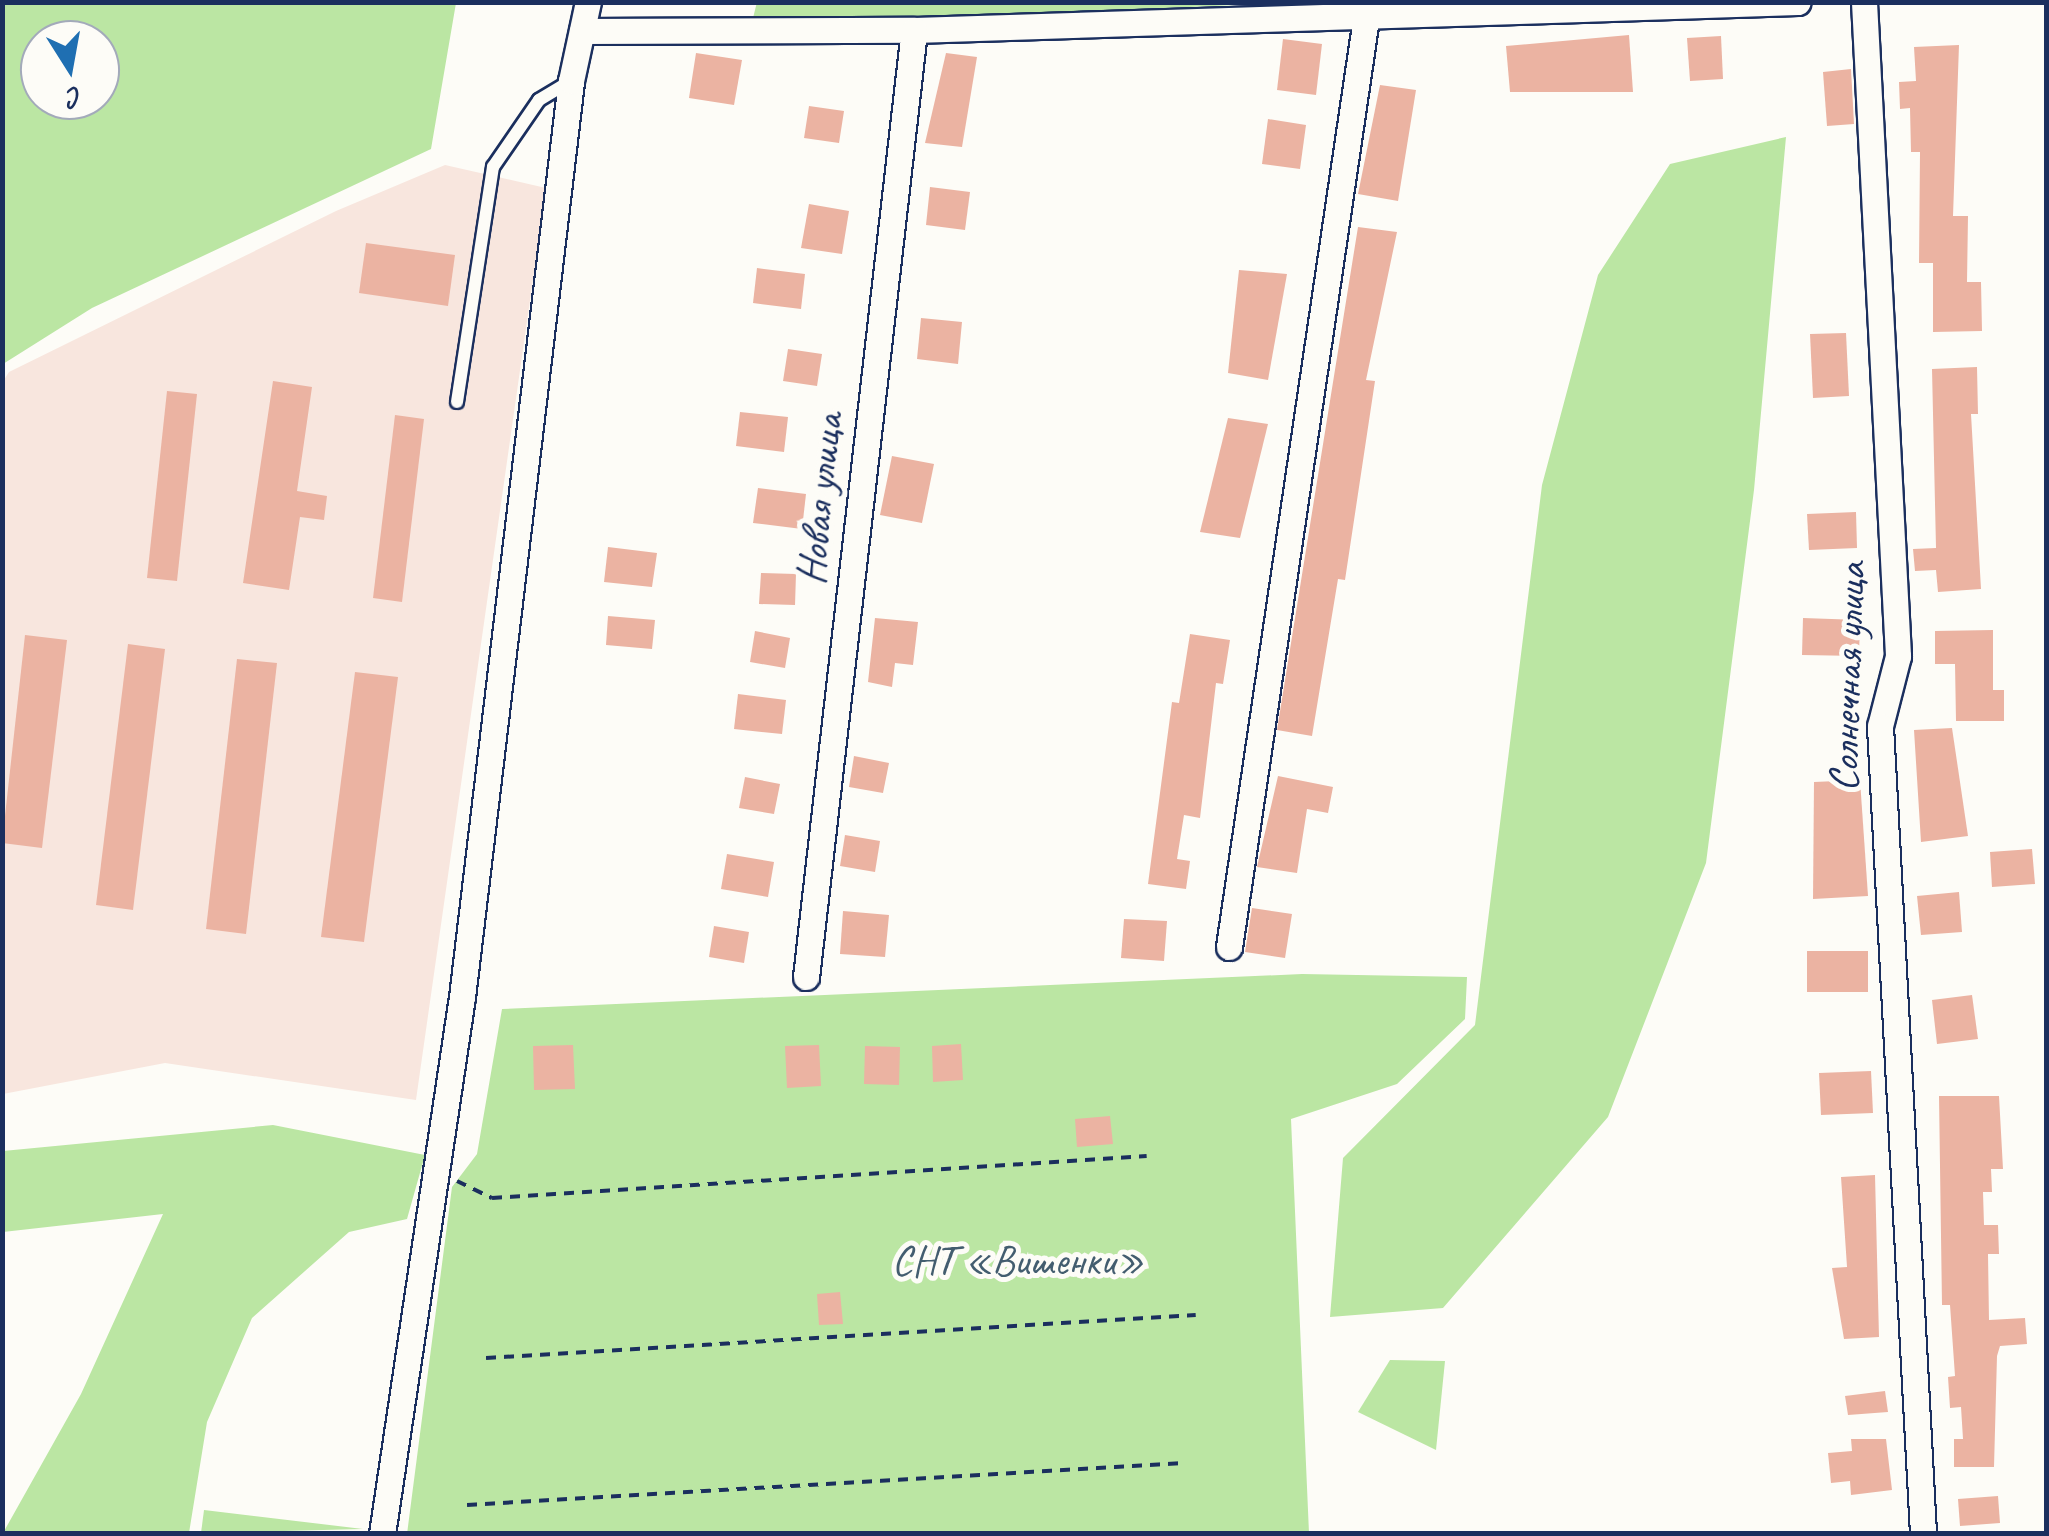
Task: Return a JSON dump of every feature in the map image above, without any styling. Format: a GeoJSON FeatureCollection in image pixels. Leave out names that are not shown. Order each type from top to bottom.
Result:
{"type":"FeatureCollection","features":[{"type":"Feature","properties":{"kind":"street"},"geometry":{"type":"LineString","coordinates":[[382,1534],[436,1172],[571,82],[588,2]]}},
{"type":"Feature","properties":{"kind":"street"},"geometry":{"type":"LineString","coordinates":[[582,31],[914,30],[1367,11],[1798,2]]}},
{"type":"Feature","properties":{"kind":"street","name":"Солнечная улица"},"geometry":{"type":"LineString","coordinates":[[1864,2],[1898,656],[1880,726],[1923,1534]]}},
{"type":"Feature","properties":{"kind":"street"},"geometry":{"type":"LineString","coordinates":[[1230,947],[1367,11]]}},
{"type":"Feature","properties":{"kind":"street","name":"Новая улица"},"geometry":{"type":"LineString","coordinates":[[806,977],[914,30]]}},
{"type":"Feature","properties":{"kind":"lane"},"geometry":{"type":"LineString","coordinates":[[457,402],[492,167],[540,100],[571,82]]}},
{"type":"Feature","properties":{"kind":"path"},"geometry":{"type":"LineString","coordinates":[[436,1172],[492,1198],[1146,1156]]}},
{"type":"Feature","properties":{"kind":"path"},"geometry":{"type":"LineString","coordinates":[[486,1358],[1196,1315]]}},
{"type":"Feature","properties":{"kind":"path"},"geometry":{"type":"LineString","coordinates":[[467,1505],[1184,1463]]}},
{"type":"Feature","properties":{"kind":"shaded area"},"geometry":{"type":"Polygon","coordinates":[[[445,165],[546,188],[416,1100],[165,1063],[3,1094],[2,383],[9,372],[336,211],[445,165]]]}},
{"type":"Feature","properties":{"kind":"green space"},"geometry":{"type":"Polygon","coordinates":[[[3,2],[456,2],[431,149],[92,308],[3,364],[3,2]]]}},
{"type":"Feature","properties":{"kind":"green space"},"geometry":{"type":"Polygon","coordinates":[[[757,2],[1284,3],[751,26],[757,2]]]}},
{"type":"Feature","properties":{"kind":"green space"},"geometry":{"type":"Polygon","coordinates":[[[1786,137],[1754,490],[1706,863],[1608,1117],[1443,1308],[1330,1317],[1343,1158],[1475,1025],[1542,485],[1598,275],[1670,164],[1786,137]]]}},
{"type":"Feature","properties":{"kind":"green space","name":"СНТ «Вишенки»"},"geometry":{"type":"Polygon","coordinates":[[[1302,974],[1467,977],[1465,1019],[1397,1084],[1291,1119],[1309,1533],[407,1534],[452,1187],[477,1154],[502,1009],[1302,974]]]}},
{"type":"Feature","properties":{"kind":"green space"},"geometry":{"type":"Polygon","coordinates":[[[273,1125],[425,1155],[407,1219],[349,1232],[252,1318],[207,1422],[189,1533],[3,1533],[81,1394],[163,1214],[3,1232],[3,1151],[273,1125]]]}},
{"type":"Feature","properties":{"kind":"green space"},"geometry":{"type":"Polygon","coordinates":[[[1390,1360],[1445,1361],[1436,1450],[1358,1412],[1390,1360]]]}},
{"type":"Feature","properties":{"kind":"green space"},"geometry":{"type":"Polygon","coordinates":[[[204,1510],[363,1529],[201,1533],[204,1510]]]}},
{"type":"Feature","properties":{"kind":"building"},"geometry":{"type":"Polygon","coordinates":[[[1629,35],[1633,92],[1510,92],[1506,46],[1629,35]]]}},
{"type":"Feature","properties":{"kind":"building"},"geometry":{"type":"Polygon","coordinates":[[[1721,36],[1723,79],[1690,81],[1687,38],[1721,36]]]}},
{"type":"Feature","properties":{"kind":"building"},"geometry":{"type":"Polygon","coordinates":[[[1283,39],[1322,44],[1316,95],[1277,90],[1283,39]]]}},
{"type":"Feature","properties":{"kind":"building"},"geometry":{"type":"Polygon","coordinates":[[[1959,45],[1953,216],[1968,216],[1967,282],[1981,282],[1982,331],[1933,332],[1933,263],[1919,263],[1920,152],[1911,152],[1910,108],[1900,109],[1899,82],[1916,81],[1914,47],[1959,45]]]}},
{"type":"Feature","properties":{"kind":"building"},"geometry":{"type":"Polygon","coordinates":[[[696,53],[742,60],[734,105],[689,98],[696,53]]]}},
{"type":"Feature","properties":{"kind":"building"},"geometry":{"type":"Polygon","coordinates":[[[946,53],[977,57],[962,147],[925,143],[946,53]]]}},
{"type":"Feature","properties":{"kind":"building"},"geometry":{"type":"Polygon","coordinates":[[[1851,69],[1854,124],[1827,126],[1823,72],[1851,69]]]}},
{"type":"Feature","properties":{"kind":"building"},"geometry":{"type":"Polygon","coordinates":[[[1380,85],[1416,90],[1398,201],[1358,194],[1380,85]]]}},
{"type":"Feature","properties":{"kind":"building"},"geometry":{"type":"Polygon","coordinates":[[[809,106],[844,111],[839,143],[804,138],[809,106]]]}},
{"type":"Feature","properties":{"kind":"building"},"geometry":{"type":"Polygon","coordinates":[[[1268,119],[1306,125],[1300,169],[1262,164],[1268,119]]]}},
{"type":"Feature","properties":{"kind":"building"},"geometry":{"type":"Polygon","coordinates":[[[930,187],[970,192],[965,230],[926,225],[930,187]]]}},
{"type":"Feature","properties":{"kind":"building"},"geometry":{"type":"Polygon","coordinates":[[[809,204],[849,211],[842,254],[801,248],[809,204]]]}},
{"type":"Feature","properties":{"kind":"building"},"geometry":{"type":"Polygon","coordinates":[[[1358,227],[1397,232],[1366,380],[1375,381],[1345,580],[1338,579],[1312,736],[1277,730],[1358,227]]]}},
{"type":"Feature","properties":{"kind":"building"},"geometry":{"type":"Polygon","coordinates":[[[366,243],[455,255],[448,306],[359,293],[366,243]]]}},
{"type":"Feature","properties":{"kind":"building"},"geometry":{"type":"Polygon","coordinates":[[[757,268],[805,274],[801,309],[753,303],[757,268]]]}},
{"type":"Feature","properties":{"kind":"building"},"geometry":{"type":"Polygon","coordinates":[[[1239,270],[1287,274],[1268,380],[1228,373],[1239,270]]]}},
{"type":"Feature","properties":{"kind":"building"},"geometry":{"type":"Polygon","coordinates":[[[921,318],[962,322],[958,364],[917,359],[921,318]]]}},
{"type":"Feature","properties":{"kind":"building"},"geometry":{"type":"Polygon","coordinates":[[[1846,333],[1849,396],[1813,398],[1810,334],[1846,333]]]}},
{"type":"Feature","properties":{"kind":"building"},"geometry":{"type":"Polygon","coordinates":[[[788,349],[822,354],[817,386],[783,381],[788,349]]]}},
{"type":"Feature","properties":{"kind":"building"},"geometry":{"type":"Polygon","coordinates":[[[1977,367],[1978,414],[1971,414],[1981,589],[1938,592],[1936,570],[1915,571],[1913,549],[1936,548],[1932,369],[1977,367]]]}},
{"type":"Feature","properties":{"kind":"building"},"geometry":{"type":"Polygon","coordinates":[[[273,381],[312,387],[297,491],[327,496],[324,520],[300,517],[289,590],[243,583],[273,381]]]}},
{"type":"Feature","properties":{"kind":"building"},"geometry":{"type":"Polygon","coordinates":[[[167,391],[197,394],[177,581],[147,578],[167,391]]]}},
{"type":"Feature","properties":{"kind":"building"},"geometry":{"type":"Polygon","coordinates":[[[740,412],[788,417],[784,452],[736,446],[740,412]]]}},
{"type":"Feature","properties":{"kind":"building"},"geometry":{"type":"Polygon","coordinates":[[[395,415],[424,419],[402,602],[373,598],[395,415]]]}},
{"type":"Feature","properties":{"kind":"building"},"geometry":{"type":"Polygon","coordinates":[[[1228,418],[1268,424],[1240,538],[1200,532],[1228,418]]]}},
{"type":"Feature","properties":{"kind":"building"},"geometry":{"type":"Polygon","coordinates":[[[892,456],[934,464],[922,523],[880,515],[892,456]]]}},
{"type":"Feature","properties":{"kind":"building"},"geometry":{"type":"Polygon","coordinates":[[[758,488],[806,494],[802,529],[753,523],[758,488]]]}},
{"type":"Feature","properties":{"kind":"building"},"geometry":{"type":"Polygon","coordinates":[[[1856,512],[1857,548],[1809,550],[1807,514],[1856,512]]]}},
{"type":"Feature","properties":{"kind":"building"},"geometry":{"type":"Polygon","coordinates":[[[608,547],[657,553],[652,587],[604,582],[608,547]]]}},
{"type":"Feature","properties":{"kind":"building"},"geometry":{"type":"Polygon","coordinates":[[[761,573],[796,574],[795,605],[759,604],[761,573]]]}},
{"type":"Feature","properties":{"kind":"building"},"geometry":{"type":"Polygon","coordinates":[[[608,616],[655,620],[652,649],[606,645],[608,616]]]}},
{"type":"Feature","properties":{"kind":"building"},"geometry":{"type":"Polygon","coordinates":[[[875,618],[918,622],[913,665],[895,663],[892,687],[868,682],[875,618]]]}},
{"type":"Feature","properties":{"kind":"building"},"geometry":{"type":"Polygon","coordinates":[[[1803,618],[1860,620],[1859,656],[1802,655],[1803,618]]]}},
{"type":"Feature","properties":{"kind":"building"},"geometry":{"type":"Polygon","coordinates":[[[1993,630],[1993,690],[2004,690],[2004,721],[1956,721],[1955,664],[1935,664],[1935,631],[1993,630]]]}},
{"type":"Feature","properties":{"kind":"building"},"geometry":{"type":"Polygon","coordinates":[[[755,631],[790,638],[785,668],[750,662],[755,631]]]}},
{"type":"Feature","properties":{"kind":"building"},"geometry":{"type":"Polygon","coordinates":[[[1190,634],[1230,640],[1223,684],[1216,683],[1200,818],[1184,815],[1177,859],[1190,861],[1186,889],[1148,884],[1172,702],[1179,703],[1190,634]]]}},
{"type":"Feature","properties":{"kind":"building"},"geometry":{"type":"Polygon","coordinates":[[[25,635],[67,640],[42,848],[2,843],[25,635]]]}},
{"type":"Feature","properties":{"kind":"building"},"geometry":{"type":"Polygon","coordinates":[[[128,644],[165,649],[133,910],[96,905],[128,644]]]}},
{"type":"Feature","properties":{"kind":"building"},"geometry":{"type":"Polygon","coordinates":[[[237,659],[277,663],[246,934],[206,929],[237,659]]]}},
{"type":"Feature","properties":{"kind":"building"},"geometry":{"type":"Polygon","coordinates":[[[355,672],[398,677],[364,942],[321,937],[355,672]]]}},
{"type":"Feature","properties":{"kind":"building"},"geometry":{"type":"Polygon","coordinates":[[[738,694],[786,700],[782,734],[734,729],[738,694]]]}},
{"type":"Feature","properties":{"kind":"building"},"geometry":{"type":"Polygon","coordinates":[[[1952,728],[1968,836],[1921,842],[1914,730],[1952,728]]]}},
{"type":"Feature","properties":{"kind":"building"},"geometry":{"type":"Polygon","coordinates":[[[854,756],[889,763],[883,793],[849,787],[854,756]]]}},
{"type":"Feature","properties":{"kind":"building"},"geometry":{"type":"Polygon","coordinates":[[[1278,776],[1333,787],[1328,813],[1307,809],[1297,873],[1257,867],[1278,776]]]}},
{"type":"Feature","properties":{"kind":"building"},"geometry":{"type":"Polygon","coordinates":[[[745,777],[780,784],[774,814],[739,808],[745,777]]]}},
{"type":"Feature","properties":{"kind":"building"},"geometry":{"type":"Polygon","coordinates":[[[1860,780],[1868,896],[1813,899],[1814,782],[1860,780]]]}},
{"type":"Feature","properties":{"kind":"building"},"geometry":{"type":"Polygon","coordinates":[[[845,835],[880,841],[875,872],[840,866],[845,835]]]}},
{"type":"Feature","properties":{"kind":"building"},"geometry":{"type":"Polygon","coordinates":[[[2032,849],[2035,884],[1992,887],[1990,852],[2032,849]]]}},
{"type":"Feature","properties":{"kind":"building"},"geometry":{"type":"Polygon","coordinates":[[[727,854],[774,862],[768,897],[721,889],[727,854]]]}},
{"type":"Feature","properties":{"kind":"building"},"geometry":{"type":"Polygon","coordinates":[[[1959,892],[1962,932],[1921,935],[1917,896],[1959,892]]]}},
{"type":"Feature","properties":{"kind":"building"},"geometry":{"type":"Polygon","coordinates":[[[1252,908],[1292,914],[1285,958],[1245,952],[1252,908]]]}},
{"type":"Feature","properties":{"kind":"building"},"geometry":{"type":"Polygon","coordinates":[[[843,911],[889,915],[885,957],[840,954],[843,911]]]}},
{"type":"Feature","properties":{"kind":"building"},"geometry":{"type":"Polygon","coordinates":[[[1124,919],[1167,921],[1164,961],[1121,958],[1124,919]]]}},
{"type":"Feature","properties":{"kind":"building"},"geometry":{"type":"Polygon","coordinates":[[[714,926],[749,932],[744,963],[709,957],[714,926]]]}},
{"type":"Feature","properties":{"kind":"building"},"geometry":{"type":"Polygon","coordinates":[[[1807,951],[1868,951],[1868,992],[1807,992],[1807,951]]]}},
{"type":"Feature","properties":{"kind":"building"},"geometry":{"type":"Polygon","coordinates":[[[1972,995],[1978,1039],[1937,1044],[1932,1000],[1972,995]]]}},
{"type":"Feature","properties":{"kind":"building"},"geometry":{"type":"Polygon","coordinates":[[[961,1044],[963,1080],[933,1082],[932,1046],[961,1044]]]}},
{"type":"Feature","properties":{"kind":"building"},"geometry":{"type":"Polygon","coordinates":[[[573,1045],[575,1089],[534,1090],[533,1046],[573,1045]]]}},
{"type":"Feature","properties":{"kind":"building"},"geometry":{"type":"Polygon","coordinates":[[[819,1045],[821,1086],[787,1088],[785,1046],[819,1045]]]}},
{"type":"Feature","properties":{"kind":"building"},"geometry":{"type":"Polygon","coordinates":[[[865,1046],[900,1047],[899,1085],[864,1084],[865,1046]]]}},
{"type":"Feature","properties":{"kind":"building"},"geometry":{"type":"Polygon","coordinates":[[[1871,1071],[1873,1113],[1821,1115],[1819,1073],[1871,1071]]]}},
{"type":"Feature","properties":{"kind":"building"},"geometry":{"type":"Polygon","coordinates":[[[1939,1096],[1999,1096],[2003,1169],[1991,1169],[1992,1192],[1983,1192],[1984,1225],[1998,1225],[1999,1254],[1988,1254],[1989,1320],[2025,1318],[2027,1344],[2000,1346],[1997,1356],[1994,1467],[1954,1467],[1954,1439],[1963,1439],[1961,1407],[1950,1408],[1948,1377],[1955,1376],[1950,1305],[1942,1305],[1939,1096]]]}},
{"type":"Feature","properties":{"kind":"building"},"geometry":{"type":"Polygon","coordinates":[[[1110,1116],[1113,1144],[1077,1147],[1075,1119],[1110,1116]]]}},
{"type":"Feature","properties":{"kind":"building"},"geometry":{"type":"Polygon","coordinates":[[[1875,1175],[1879,1337],[1844,1339],[1832,1268],[1847,1267],[1841,1177],[1875,1175]]]}},
{"type":"Feature","properties":{"kind":"building"},"geometry":{"type":"Polygon","coordinates":[[[840,1292],[843,1324],[819,1325],[817,1294],[840,1292]]]}},
{"type":"Feature","properties":{"kind":"building"},"geometry":{"type":"Polygon","coordinates":[[[1885,1391],[1888,1412],[1848,1415],[1845,1396],[1885,1391]]]}},
{"type":"Feature","properties":{"kind":"building"},"geometry":{"type":"Polygon","coordinates":[[[1851,1439],[1886,1439],[1892,1490],[1851,1495],[1850,1481],[1831,1483],[1828,1453],[1852,1451],[1851,1439]]]}},
{"type":"Feature","properties":{"kind":"building"},"geometry":{"type":"Polygon","coordinates":[[[1998,1496],[2000,1523],[1960,1526],[1958,1499],[1998,1496]]]}}]}
